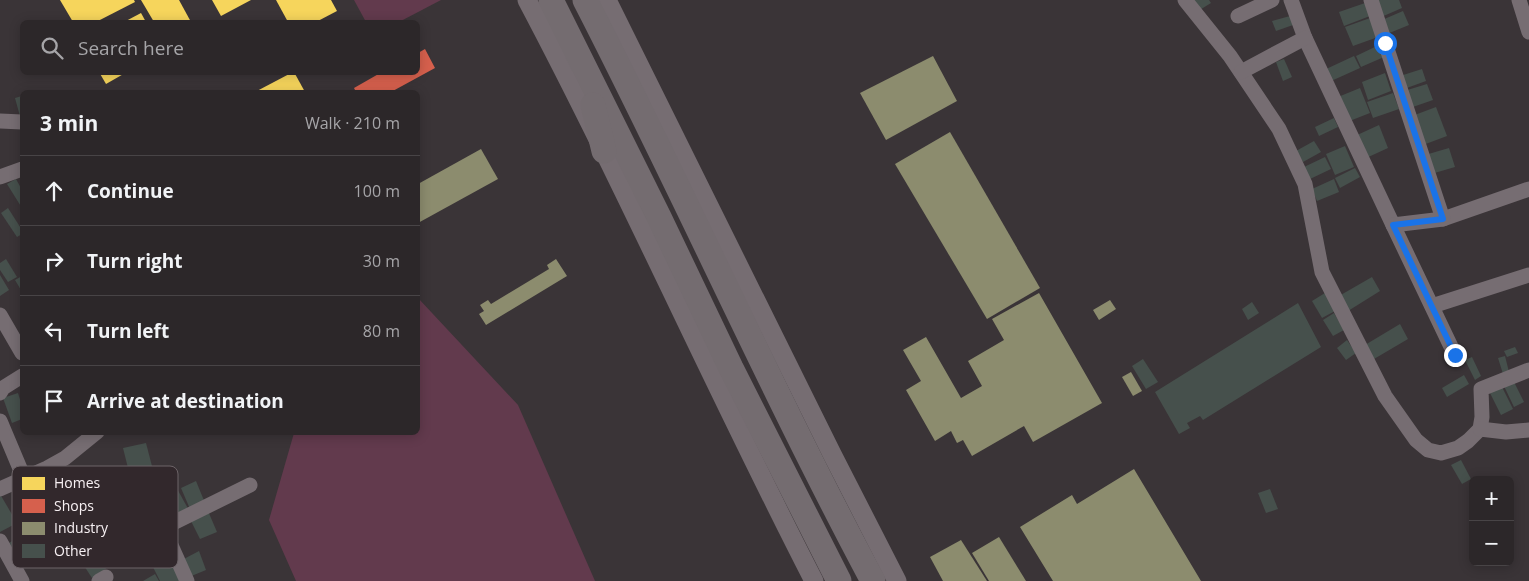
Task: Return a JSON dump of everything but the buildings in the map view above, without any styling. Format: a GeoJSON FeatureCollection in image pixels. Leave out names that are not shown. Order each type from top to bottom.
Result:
{"type":"FeatureCollection","features":[{"type":"Feature","properties":{"kind":"highway"},"geometry":{"type":"LineString","coordinates":[[551,0],[659,217],[735,377],[839,581]]}},
{"type":"Feature","properties":{"kind":"highway"},"geometry":{"type":"LineString","coordinates":[[585,0],[663,154],[818,474],[873,581]]}},
{"type":"Feature","properties":{"kind":"highway"},"geometry":{"type":"LineString","coordinates":[[575,47],[590,92],[604,151]]}},
{"type":"Feature","properties":{"kind":"street"},"geometry":{"type":"LineString","coordinates":[[527,0],[604,151],[738,431],[814,581]]}},
{"type":"Feature","properties":{"kind":"street"},"geometry":{"type":"LineString","coordinates":[[607,0],[897,581]]}},
{"type":"Feature","properties":{"kind":"street"},"geometry":{"type":"LineString","coordinates":[[1185,0],[1230,56],[1279,129],[1305,184],[1322,272],[1385,396],[1416,440],[1428,450],[1441,453],[1458,448],[1480,429],[1482,389],[1529,370]]}},
{"type":"Feature","properties":{"kind":"street"},"geometry":{"type":"LineString","coordinates":[[1238,16],[1272,0]]}},
{"type":"Feature","properties":{"kind":"street"},"geometry":{"type":"LineString","coordinates":[[1291,0],[1305,38],[1455,355]]}},
{"type":"Feature","properties":{"kind":"street"},"geometry":{"type":"LineString","coordinates":[[1371,0],[1443,219]]}},
{"type":"Feature","properties":{"kind":"street"},"geometry":{"type":"LineString","coordinates":[[1519,0],[1529,32]]}},
{"type":"Feature","properties":{"kind":"street"},"geometry":{"type":"LineString","coordinates":[[1241,72],[1305,38]]}},
{"type":"Feature","properties":{"kind":"street"},"geometry":{"type":"LineString","coordinates":[[0,121],[20,122]]}},
{"type":"Feature","properties":{"kind":"street"},"geometry":{"type":"LineString","coordinates":[[0,177],[20,170]]}},
{"type":"Feature","properties":{"kind":"street"},"geometry":{"type":"LineString","coordinates":[[1393,225],[1443,219],[1529,189]]}},
{"type":"Feature","properties":{"kind":"street"},"geometry":{"type":"LineString","coordinates":[[1432,306],[1529,275]]}},
{"type":"Feature","properties":{"kind":"street"},"geometry":{"type":"LineString","coordinates":[[0,315],[20,350]]}},
{"type":"Feature","properties":{"kind":"street"},"geometry":{"type":"LineString","coordinates":[[0,393],[3,388],[20,377]]}},
{"type":"Feature","properties":{"kind":"street"},"geometry":{"type":"LineString","coordinates":[[0,421],[19,466]]}},
{"type":"Feature","properties":{"kind":"street"},"geometry":{"type":"LineString","coordinates":[[1480,429],[1506,432],[1529,430]]}},
{"type":"Feature","properties":{"kind":"street"},"geometry":{"type":"LineString","coordinates":[[51,466],[65,458],[93,435]]}},
{"type":"Feature","properties":{"kind":"street"},"geometry":{"type":"LineString","coordinates":[[0,489],[12,484]]}},
{"type":"Feature","properties":{"kind":"street"},"geometry":{"type":"LineString","coordinates":[[178,521],[250,485]]}},
{"type":"Feature","properties":{"kind":"street"},"geometry":{"type":"LineString","coordinates":[[0,541],[12,563]]}},
{"type":"Feature","properties":{"kind":"street"},"geometry":{"type":"LineString","coordinates":[[178,561],[187,581]]}},
{"type":"Feature","properties":{"kind":"street"},"geometry":{"type":"LineString","coordinates":[[15,568],[22,581]]}},
{"type":"Feature","properties":{"kind":"shaded area"},"geometry":{"type":"Polygon","coordinates":[[[354,0],[441,0],[403,20],[365,20],[354,0]]]}},
{"type":"Feature","properties":{"kind":"shaded area"},"geometry":{"type":"Polygon","coordinates":[[[420,300],[518,405],[595,581],[296,581],[269,520],[293,435],[420,435],[420,300]]]}},
{"type":"Feature","properties":{"kind":"route"},"geometry":{"type":"LineString","coordinates":[[1385,43],[1443,219],[1393,225],[1455,355]]}}]}
